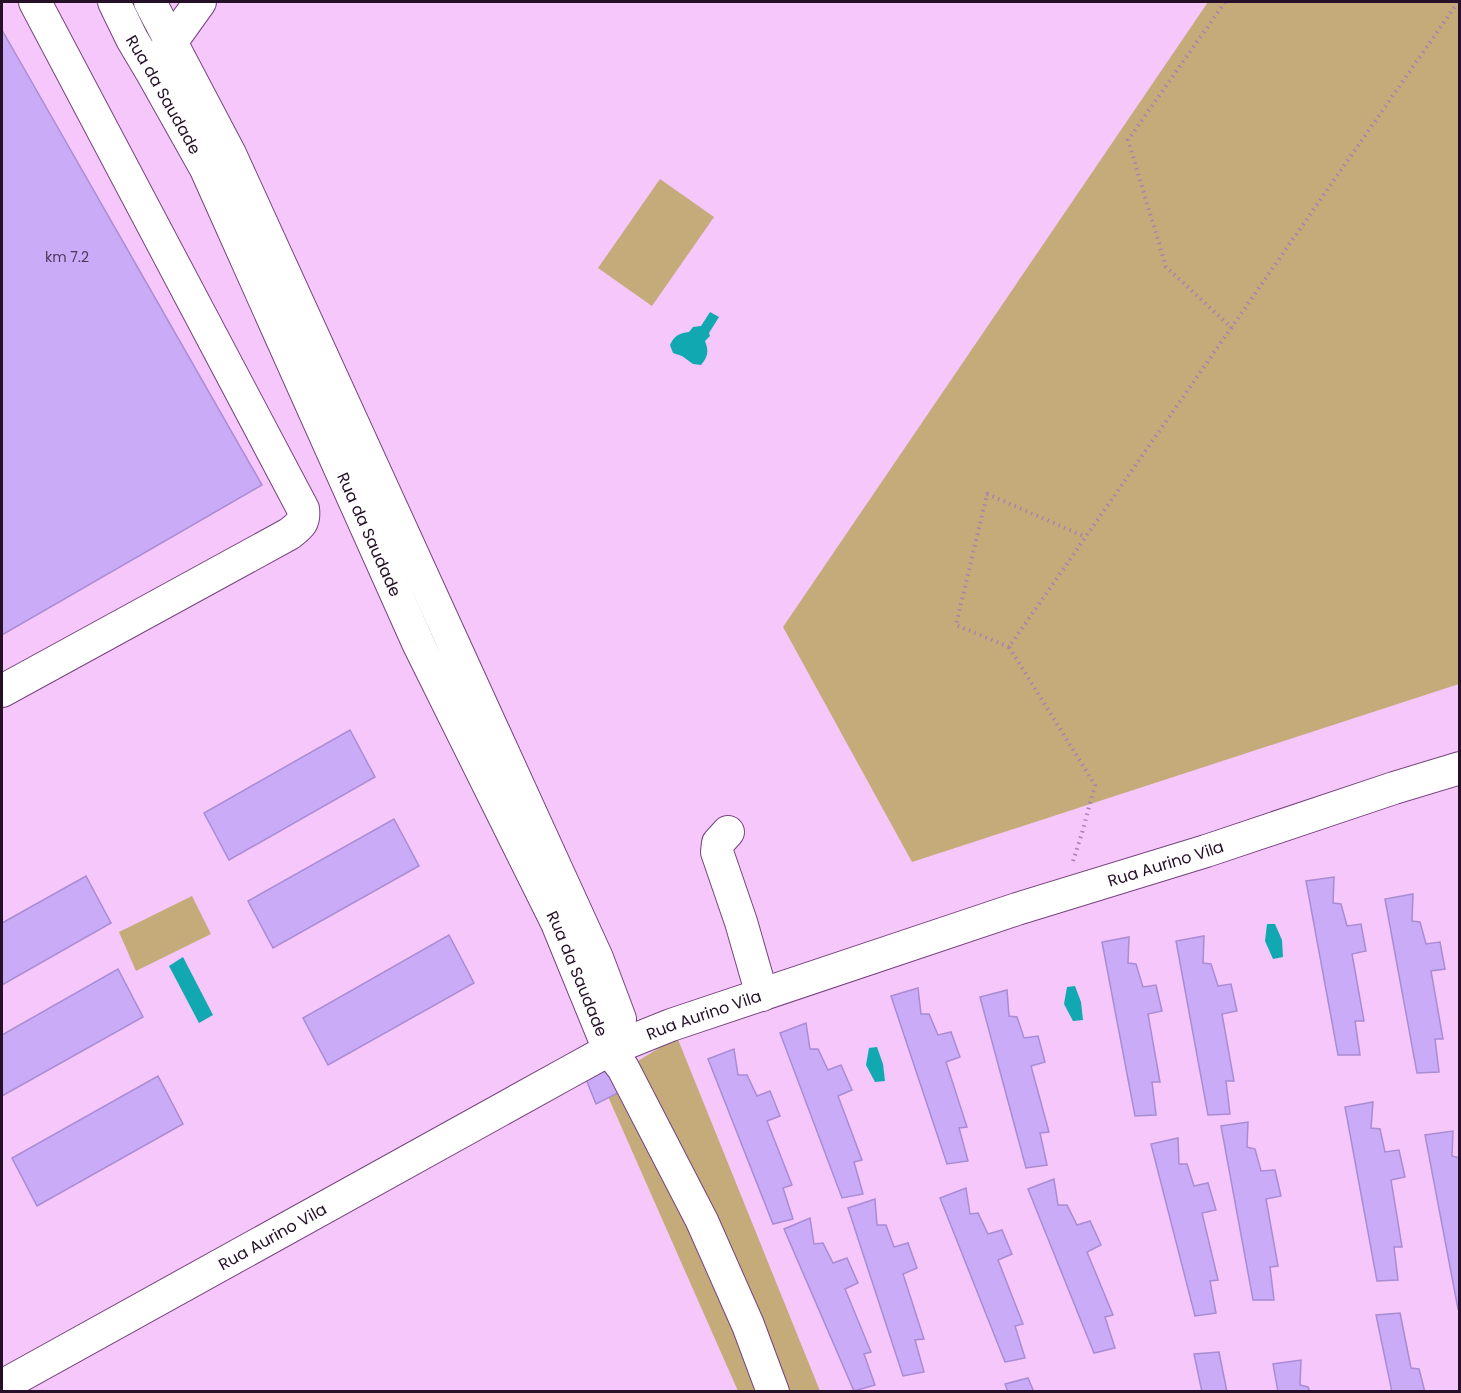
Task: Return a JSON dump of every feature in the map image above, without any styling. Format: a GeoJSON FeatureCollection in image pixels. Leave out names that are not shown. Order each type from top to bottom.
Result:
{"type":"FeatureCollection","features":[{"type":"Feature","properties":{"kind":"street"},"geometry":{"type":"LineString","coordinates":[[2,691],[289,534],[300,526],[304,517],[303,509],[35,2]]}},
{"type":"Feature","properties":{"kind":"street","name":"Rua da Saudade"},"geometry":{"type":"LineString","coordinates":[[114,2],[132,39],[206,169],[419,645],[702,1221],[748,1325],[773,1392]]}},
{"type":"Feature","properties":{"kind":"street"},"geometry":{"type":"LineString","coordinates":[[151,71],[200,2]]}},
{"type":"Feature","properties":{"kind":"street"},"geometry":{"type":"LineString","coordinates":[[132,39],[155,4]]}},
{"type":"Feature","properties":{"kind":"street","name":"Rua da Saudade"},"geometry":{"type":"LineString","coordinates":[[155,4],[230,154],[597,958],[620,1054]]}},
{"type":"Feature","properties":{"kind":"street","name":"Rua Aurino Vila"},"geometry":{"type":"LineString","coordinates":[[2,1386],[620,1054],[671,1024],[1006,912],[1206,851],[1460,768]]}},
{"type":"Feature","properties":{"kind":"street"},"geometry":{"type":"LineString","coordinates":[[728,832],[718,843],[717,852],[741,922],[762,995]]}},
{"type":"Feature","properties":{"kind":"path"},"geometry":{"type":"LineString","coordinates":[[1225,2],[1128,140],[1166,267],[1232,327]]}},
{"type":"Feature","properties":{"kind":"path"},"geometry":{"type":"LineString","coordinates":[[1009,647],[1458,2]]}},
{"type":"Feature","properties":{"kind":"path"},"geometry":{"type":"LineString","coordinates":[[1061,896],[1095,785],[1009,647],[956,625],[987,494],[1086,537]]}},
{"type":"Feature","properties":{"kind":"shaded area"},"geometry":{"type":"Polygon","coordinates":[[[1208,2],[1459,2],[1459,684],[912,862],[783,627],[1208,2]]]}},
{"type":"Feature","properties":{"kind":"shaded area"},"geometry":{"type":"Polygon","coordinates":[[[660,179],[714,217],[652,306],[598,268],[660,179]]]}},
{"type":"Feature","properties":{"kind":"shaded area"},"geometry":{"type":"Polygon","coordinates":[[[710,312],[719,317],[705,341],[707,354],[701,365],[693,364],[673,353],[670,345],[675,337],[689,332],[693,327],[701,326],[710,312]]]}},
{"type":"Feature","properties":{"kind":"shaded area"},"geometry":{"type":"Polygon","coordinates":[[[192,896],[211,934],[136,971],[119,932],[192,896]]]}},
{"type":"Feature","properties":{"kind":"shaded area"},"geometry":{"type":"Polygon","coordinates":[[[1267,924],[1275,924],[1282,940],[1283,957],[1273,959],[1265,941],[1267,924]]]}},
{"type":"Feature","properties":{"kind":"shaded area"},"geometry":{"type":"Polygon","coordinates":[[[183,957],[213,1015],[199,1023],[169,966],[183,957]]]}},
{"type":"Feature","properties":{"kind":"shaded area"},"geometry":{"type":"Polygon","coordinates":[[[1075,986],[1081,1002],[1083,1020],[1073,1021],[1064,1004],[1067,987],[1075,986]]]}},
{"type":"Feature","properties":{"kind":"shaded area"},"geometry":{"type":"Polygon","coordinates":[[[677,1037],[820,1391],[738,1391],[602,1083],[677,1037]]]}},
{"type":"Feature","properties":{"kind":"shaded area"},"geometry":{"type":"Polygon","coordinates":[[[877,1047],[883,1064],[885,1081],[875,1082],[866,1065],[869,1048],[877,1047]]]}},
{"type":"Feature","properties":{"kind":"building"},"geometry":{"type":"Polygon","coordinates":[[[2,30],[262,485],[2,635],[2,30]]]}},
{"type":"Feature","properties":{"kind":"building"},"geometry":{"type":"Polygon","coordinates":[[[350,730],[375,777],[229,860],[204,813],[350,730]]]}},
{"type":"Feature","properties":{"kind":"building"},"geometry":{"type":"Polygon","coordinates":[[[394,819],[419,866],[273,948],[248,901],[394,819]]]}},
{"type":"Feature","properties":{"kind":"building"},"geometry":{"type":"Polygon","coordinates":[[[86,876],[111,923],[2,985],[2,923],[86,876]]]}},
{"type":"Feature","properties":{"kind":"building"},"geometry":{"type":"Polygon","coordinates":[[[1334,877],[1333,903],[1341,904],[1347,926],[1361,924],[1366,951],[1352,954],[1364,1021],[1355,1021],[1360,1055],[1338,1055],[1306,881],[1334,877]]]}},
{"type":"Feature","properties":{"kind":"building"},"geometry":{"type":"Polygon","coordinates":[[[1413,894],[1412,921],[1420,922],[1426,944],[1440,942],[1445,969],[1431,971],[1443,1039],[1435,1039],[1439,1072],[1417,1073],[1385,899],[1413,894]]]}},
{"type":"Feature","properties":{"kind":"building"},"geometry":{"type":"Polygon","coordinates":[[[449,935],[474,983],[328,1065],[303,1018],[449,935]]]}},
{"type":"Feature","properties":{"kind":"building"},"geometry":{"type":"Polygon","coordinates":[[[1204,936],[1203,963],[1211,964],[1218,986],[1231,984],[1237,1011],[1222,1014],[1234,1081],[1226,1081],[1230,1114],[1208,1115],[1176,941],[1204,936]]]}},
{"type":"Feature","properties":{"kind":"building"},"geometry":{"type":"Polygon","coordinates":[[[1129,937],[1128,963],[1136,964],[1143,987],[1156,985],[1162,1011],[1148,1014],[1160,1082],[1152,1082],[1156,1115],[1135,1116],[1102,942],[1129,937]]]}},
{"type":"Feature","properties":{"kind":"building"},"geometry":{"type":"Polygon","coordinates":[[[118,969],[143,1017],[2,1096],[2,1035],[118,969]]]}},
{"type":"Feature","properties":{"kind":"building"},"geometry":{"type":"Polygon","coordinates":[[[918,988],[921,1014],[929,1014],[938,1035],[951,1032],[960,1057],[946,1062],[967,1127],[959,1128],[968,1161],[947,1164],[891,996],[918,988]]]}},
{"type":"Feature","properties":{"kind":"building"},"geometry":{"type":"Polygon","coordinates":[[[1007,990],[1009,1016],[1017,1017],[1024,1038],[1038,1036],[1045,1062],[1031,1066],[1049,1132],[1040,1133],[1047,1165],[1026,1168],[980,997],[1007,990]]]}},
{"type":"Feature","properties":{"kind":"building"},"geometry":{"type":"Polygon","coordinates":[[[806,1023],[810,1049],[818,1049],[828,1070],[841,1065],[852,1090],[838,1096],[862,1160],[854,1162],[863,1194],[842,1198],[780,1033],[806,1023]]]}},
{"type":"Feature","properties":{"kind":"building"},"geometry":{"type":"Polygon","coordinates":[[[734,1049],[738,1075],[747,1075],[757,1096],[770,1091],[780,1116],[767,1121],[792,1185],[783,1188],[793,1219],[773,1224],[708,1059],[734,1049]]]}},
{"type":"Feature","properties":{"kind":"building"},"geometry":{"type":"Polygon","coordinates":[[[607,1069],[618,1093],[596,1104],[586,1079],[607,1069]]]}},
{"type":"Feature","properties":{"kind":"building"},"geometry":{"type":"Polygon","coordinates":[[[158,1076],[183,1124],[37,1206],[12,1158],[158,1076]]]}},
{"type":"Feature","properties":{"kind":"building"},"geometry":{"type":"Polygon","coordinates":[[[1373,1102],[1371,1128],[1380,1129],[1385,1152],[1399,1150],[1405,1177],[1391,1180],[1402,1247],[1394,1247],[1398,1280],[1377,1281],[1345,1107],[1373,1102]]]}},
{"type":"Feature","properties":{"kind":"building"},"geometry":{"type":"Polygon","coordinates":[[[1248,1122],[1247,1147],[1255,1149],[1261,1171],[1275,1170],[1281,1196],[1266,1199],[1278,1266],[1270,1267],[1274,1300],[1253,1300],[1221,1126],[1248,1122]]]}},
{"type":"Feature","properties":{"kind":"building"},"geometry":{"type":"Polygon","coordinates":[[[1453,1131],[1452,1156],[1460,1158],[1460,1309],[1458,1309],[1425,1135],[1453,1131]]]}},
{"type":"Feature","properties":{"kind":"building"},"geometry":{"type":"Polygon","coordinates":[[[1178,1138],[1179,1164],[1187,1164],[1194,1186],[1208,1183],[1216,1210],[1202,1213],[1218,1280],[1210,1281],[1216,1313],[1195,1316],[1151,1144],[1178,1138]]]}},
{"type":"Feature","properties":{"kind":"building"},"geometry":{"type":"Polygon","coordinates":[[[1054,1179],[1058,1205],[1067,1205],[1077,1225],[1090,1221],[1101,1245],[1087,1252],[1113,1315],[1105,1317],[1115,1348],[1094,1353],[1028,1189],[1054,1179]]]}},
{"type":"Feature","properties":{"kind":"building"},"geometry":{"type":"Polygon","coordinates":[[[966,1188],[970,1214],[978,1213],[988,1234],[1002,1230],[1012,1254],[998,1260],[1023,1324],[1015,1326],[1025,1358],[1005,1362],[940,1198],[966,1188]]]}},
{"type":"Feature","properties":{"kind":"building"},"geometry":{"type":"Polygon","coordinates":[[[875,1199],[877,1225],[886,1225],[894,1247],[908,1243],[917,1268],[903,1274],[924,1339],[915,1340],[924,1372],[903,1376],[848,1208],[875,1199]]]}},
{"type":"Feature","properties":{"kind":"building"},"geometry":{"type":"Polygon","coordinates":[[[810,1218],[814,1244],[823,1243],[833,1263],[847,1258],[858,1283],[845,1289],[871,1352],[864,1354],[875,1385],[854,1391],[784,1229],[810,1218]]]}},
{"type":"Feature","properties":{"kind":"building"},"geometry":{"type":"Polygon","coordinates":[[[1400,1313],[1411,1368],[1419,1369],[1425,1392],[1392,1392],[1376,1315],[1400,1313]]]}},
{"type":"Feature","properties":{"kind":"building"},"geometry":{"type":"Polygon","coordinates":[[[1219,1352],[1227,1392],[1202,1392],[1194,1354],[1219,1352]]]}},
{"type":"Feature","properties":{"kind":"building"},"geometry":{"type":"Polygon","coordinates":[[[1301,1360],[1300,1385],[1308,1387],[1310,1392],[1278,1392],[1273,1364],[1301,1360]]]}},
{"type":"Feature","properties":{"kind":"building"},"geometry":{"type":"Polygon","coordinates":[[[1028,1378],[1034,1392],[1008,1392],[1005,1384],[1028,1378]]]}}]}
